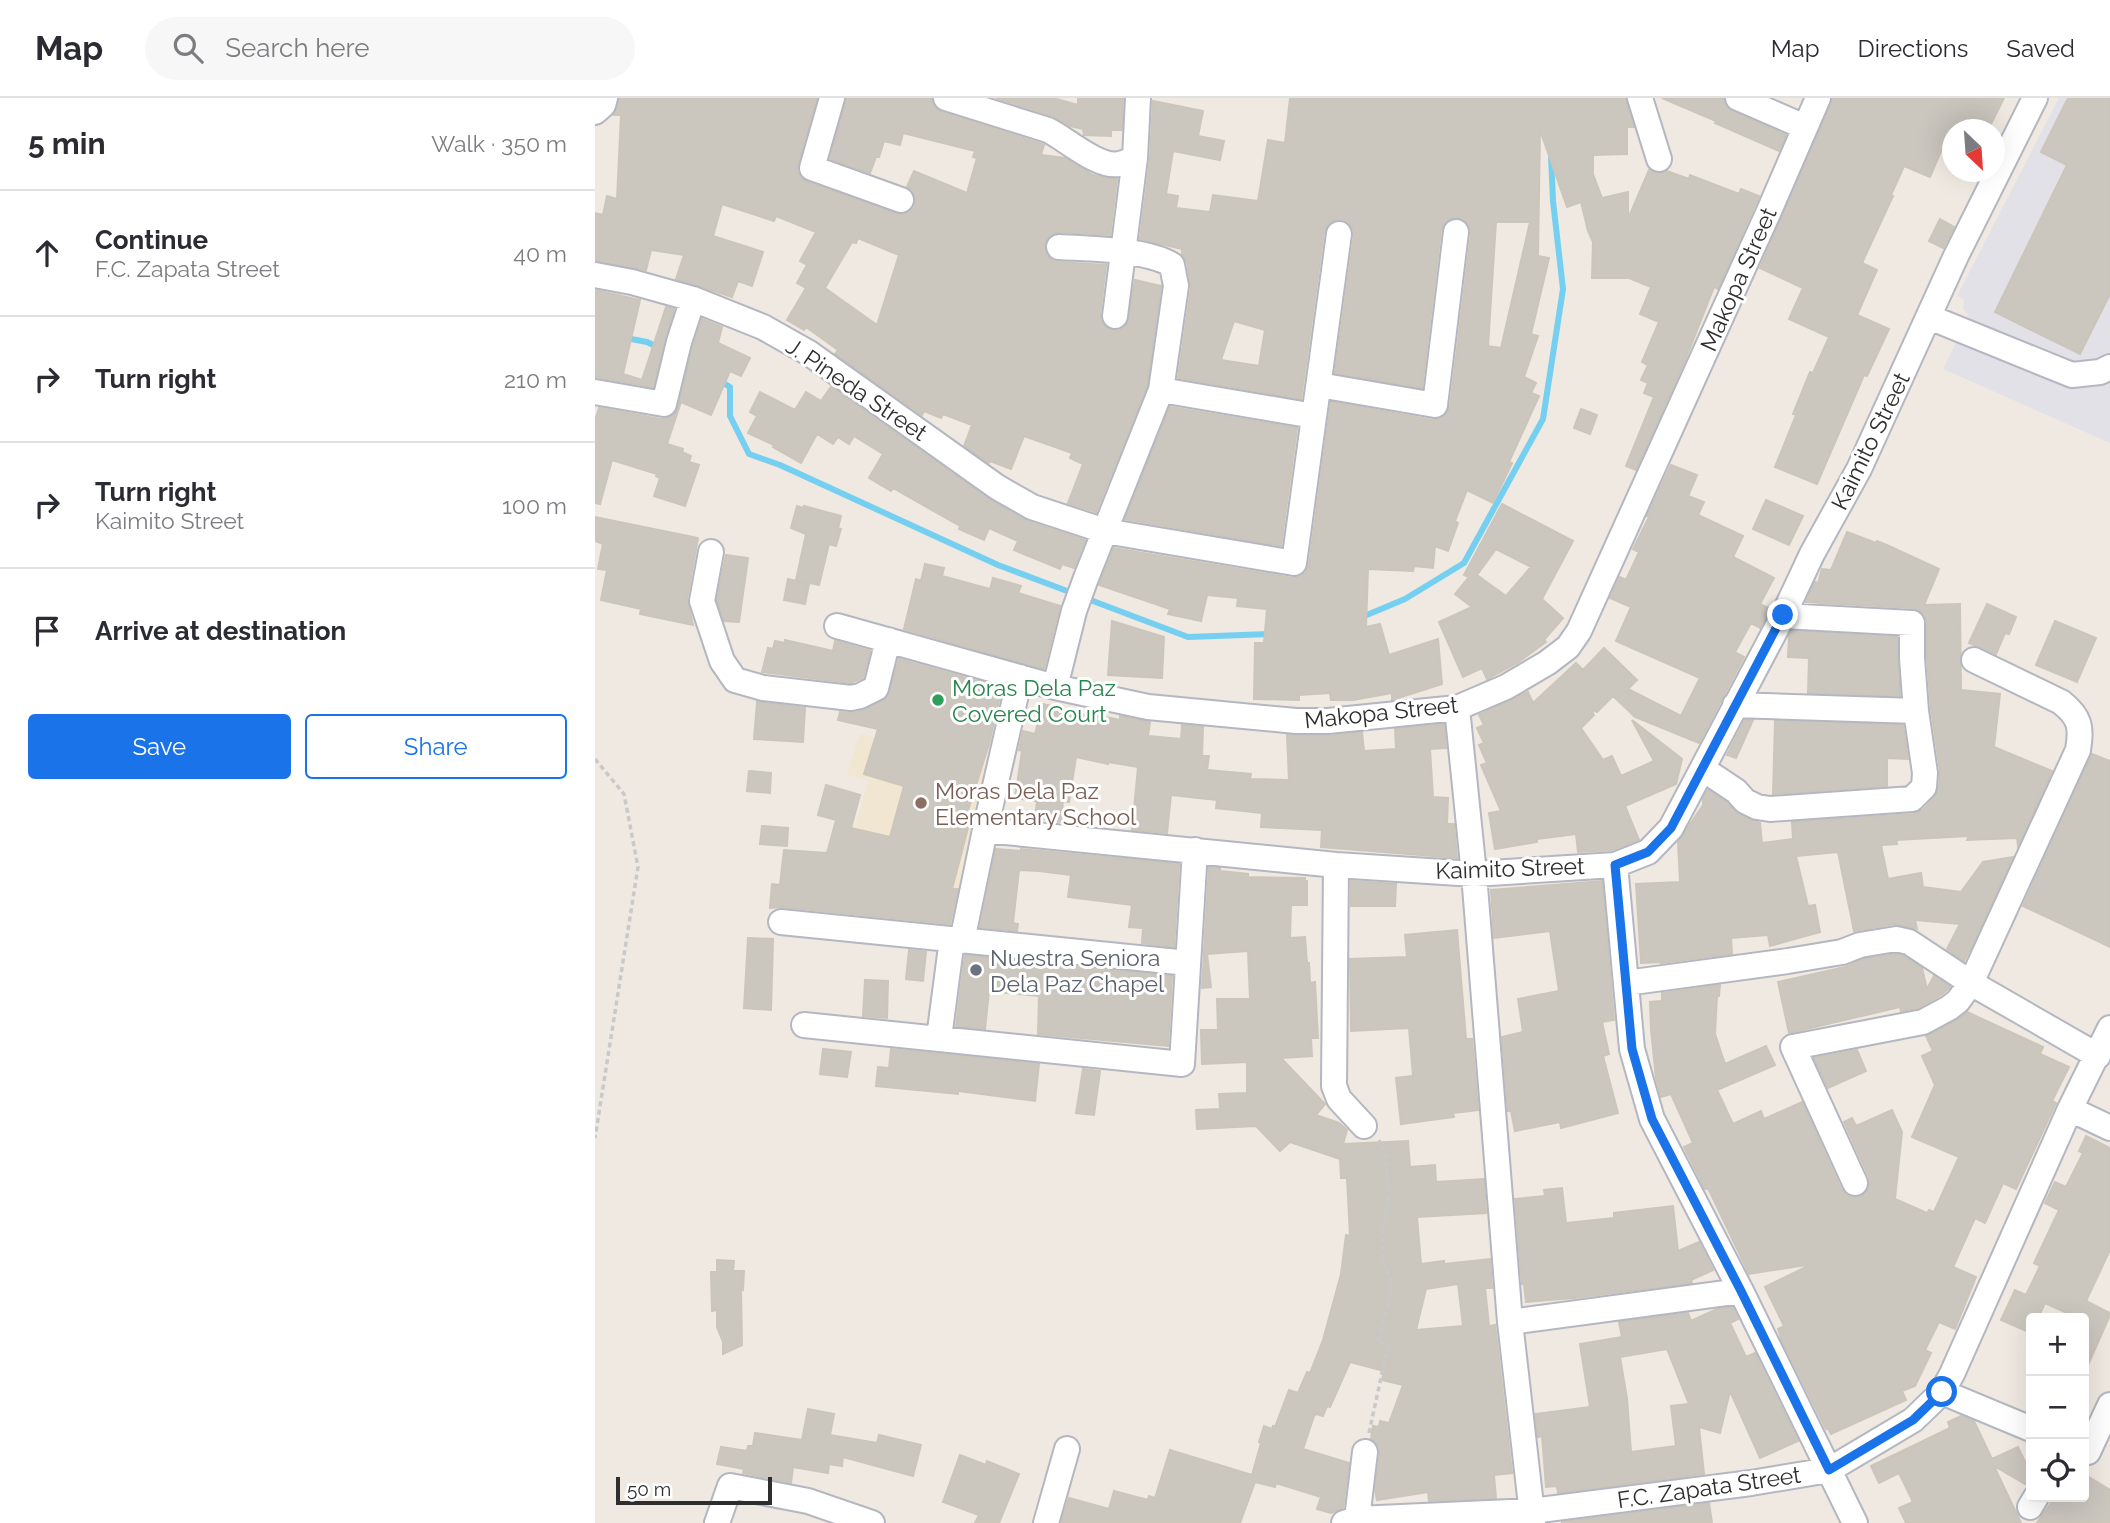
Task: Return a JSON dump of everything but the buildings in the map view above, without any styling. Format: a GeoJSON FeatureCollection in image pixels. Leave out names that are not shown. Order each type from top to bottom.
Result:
{"type":"FeatureCollection","features":[{"type":"Feature","properties":{"kind":"street"},"geometry":{"type":"LineString","coordinates":[[595,112],[603,105],[605,98]]}},
{"type":"Feature","properties":{"kind":"street"},"geometry":{"type":"LineString","coordinates":[[832,98],[812,168],[901,200]]}},
{"type":"Feature","properties":{"kind":"street"},"geometry":{"type":"LineString","coordinates":[[946,98],[1048,130],[1099,160],[1117,165],[1135,158]]}},
{"type":"Feature","properties":{"kind":"street"},"geometry":{"type":"LineString","coordinates":[[1115,316],[1125,253],[1138,98]]}},
{"type":"Feature","properties":{"kind":"street"},"geometry":{"type":"LineString","coordinates":[[1640,98],[1659,159]]}},
{"type":"Feature","properties":{"kind":"street"},"geometry":{"type":"LineString","coordinates":[[1738,98],[1805,127]]}},
{"type":"Feature","properties":{"kind":"street","name":"Makopa Street"},"geometry":{"type":"LineString","coordinates":[[837,626],[1055,687],[1148,707],[1296,721],[1328,721],[1457,708],[1506,687],[1568,647],[1579,631],[1818,98]]}},
{"type":"Feature","properties":{"kind":"street","name":"Kaimito Street"},"geometry":{"type":"LineString","coordinates":[[985,830],[1336,865],[1473,874],[1615,865],[1648,852],[1671,828],[1783,615],[1812,554],[1859,469],[1956,256],[2035,98]]}},
{"type":"Feature","properties":{"kind":"street"},"geometry":{"type":"LineString","coordinates":[[1318,385],[1435,405],[1455,232]]}},
{"type":"Feature","properties":{"kind":"street"},"geometry":{"type":"LineString","coordinates":[[1161,390],[1314,416],[1339,234]]}},
{"type":"Feature","properties":{"kind":"street"},"geometry":{"type":"LineString","coordinates":[[1055,687],[1074,611],[1161,390],[1176,286],[1172,265],[1162,259],[1059,247]]}},
{"type":"Feature","properties":{"kind":"street","name":"J. Pineda Street"},"geometry":{"type":"LineString","coordinates":[[595,275],[693,299],[754,323],[809,353],[997,487],[1033,507],[1105,531],[1294,563],[1314,416]]}},
{"type":"Feature","properties":{"kind":"street"},"geometry":{"type":"LineString","coordinates":[[595,392],[664,404],[693,299]]}},
{"type":"Feature","properties":{"kind":"street"},"geometry":{"type":"LineString","coordinates":[[1929,317],[2072,375],[2100,372],[2110,367]]}},
{"type":"Feature","properties":{"kind":"street"},"geometry":{"type":"LineString","coordinates":[[711,552],[702,601],[722,661],[735,680],[763,688],[851,698],[860,696],[876,688],[888,640]]}},
{"type":"Feature","properties":{"kind":"street"},"geometry":{"type":"LineString","coordinates":[[1703,769],[1736,791],[1745,802],[1770,809],[1912,799],[1923,787],[1925,773],[1916,711],[1912,623],[1783,615]]}},
{"type":"Feature","properties":{"kind":"street"},"geometry":{"type":"LineString","coordinates":[[1856,1183],[1793,1047],[1923,1022],[1958,1001],[1971,983],[2078,750],[2081,732],[2078,720],[2070,709],[2061,702],[1974,660]]}},
{"type":"Feature","properties":{"kind":"street"},"geometry":{"type":"LineString","coordinates":[[939,1038],[958,940],[1020,677]]}},
{"type":"Feature","properties":{"kind":"street"},"geometry":{"type":"LineString","coordinates":[[1735,705],[1916,711]]}},
{"type":"Feature","properties":{"kind":"street"},"geometry":{"type":"LineString","coordinates":[[1457,708],[1510,1322],[1533,1517]]}},
{"type":"Feature","properties":{"kind":"street"},"geometry":{"type":"LineString","coordinates":[[804,1025],[1182,1064],[1195,850]]}},
{"type":"Feature","properties":{"kind":"street"},"geometry":{"type":"LineString","coordinates":[[1336,865],[1334,1086],[1339,1099],[1364,1126]]}},
{"type":"Feature","properties":{"kind":"street"},"geometry":{"type":"LineString","coordinates":[[1615,865],[1632,1049],[1652,1119],[1741,1291],[1855,1523]]}},
{"type":"Feature","properties":{"kind":"street"},"geometry":{"type":"LineString","coordinates":[[781,922],[1188,963]]}},
{"type":"Feature","properties":{"kind":"street"},"geometry":{"type":"LineString","coordinates":[[1626,983],[1788,961],[1896,939],[1909,942],[1971,983],[2098,1056]]}},
{"type":"Feature","properties":{"kind":"street","name":"F.C. Zapata Street"},"geometry":{"type":"LineString","coordinates":[[1351,1521],[1533,1517],[1829,1470],[1913,1420],[1942,1392],[1952,1374],[2070,1109],[2110,1028]]}},
{"type":"Feature","properties":{"kind":"street"},"geometry":{"type":"LineString","coordinates":[[2070,1109],[2110,1128]]}},
{"type":"Feature","properties":{"kind":"street"},"geometry":{"type":"LineString","coordinates":[[1510,1322],[1741,1291]]}},
{"type":"Feature","properties":{"kind":"street"},"geometry":{"type":"LineString","coordinates":[[1942,1392],[2026,1427]]}},
{"type":"Feature","properties":{"kind":"street"},"geometry":{"type":"LineString","coordinates":[[2094,1454],[2110,1405]]}},
{"type":"Feature","properties":{"kind":"street"},"geometry":{"type":"LineString","coordinates":[[1046,1523],[1067,1449]]}},
{"type":"Feature","properties":{"kind":"street"},"geometry":{"type":"LineString","coordinates":[[1351,1521],[1365,1452]]}},
{"type":"Feature","properties":{"kind":"street"},"geometry":{"type":"LineString","coordinates":[[717,1523],[730,1486],[808,1501],[872,1523]]}},
{"type":"Feature","properties":{"kind":"path"},"geometry":{"type":"LineString","coordinates":[[595,759],[624,794],[638,867],[595,1138]]}},
{"type":"Feature","properties":{"kind":"path"},"geometry":{"type":"LineString","coordinates":[[1364,1126],[1378,1138],[1386,1155],[1388,1208],[1382,1235],[1383,1261],[1391,1281],[1378,1343],[1388,1345],[1365,1452]]}},
{"type":"Feature","properties":{"kind":"shaded area"},"geometry":{"type":"Polygon","coordinates":[[[2059,98],[2110,98],[2110,443],[1943,369],[1969,317],[1963,308],[1964,299],[1957,296],[2059,98]]]}},
{"type":"Feature","properties":{"kind":"shaded area","name":"Moras Dela Paz Elementary School"},"geometry":{"type":"Polygon","coordinates":[[[860,734],[989,770],[958,890],[834,877],[849,825],[856,826],[868,781],[847,774],[860,734]]]}},
{"type":"Feature","properties":{"kind":"waterway"},"geometry":{"type":"LineString","coordinates":[[1362,617],[1405,599],[1464,563],[1543,419],[1563,289],[1551,156]]}},
{"type":"Feature","properties":{"kind":"waterway"},"geometry":{"type":"LineString","coordinates":[[626,338],[647,342],[670,353]]}},
{"type":"Feature","properties":{"kind":"waterway"},"geometry":{"type":"LineString","coordinates":[[720,381],[730,387],[730,416],[749,454],[780,465],[998,565],[1075,594]]}},
{"type":"Feature","properties":{"kind":"waterway"},"geometry":{"type":"LineString","coordinates":[[1085,598],[1188,637],[1270,634]]}},
{"type":"Feature","properties":{"kind":"place","name":"Moras Dela Paz Covered Court"},"geometry":{"type":"Point","coordinates":[938,700]}},
{"type":"Feature","properties":{"kind":"place","name":"Moras Dela Paz Elementary School"},"geometry":{"type":"Point","coordinates":[921,803]}},
{"type":"Feature","properties":{"kind":"place","name":"Nuestra Seniora Dela Paz Chapel"},"geometry":{"type":"Point","coordinates":[976,970]}},
{"type":"Feature","properties":{"kind":"route"},"geometry":{"type":"LineString","coordinates":[[1783,615],[1671,828],[1648,852],[1615,865],[1632,1049],[1652,1119],[1829,1470],[1913,1420],[1942,1392]]}}]}
